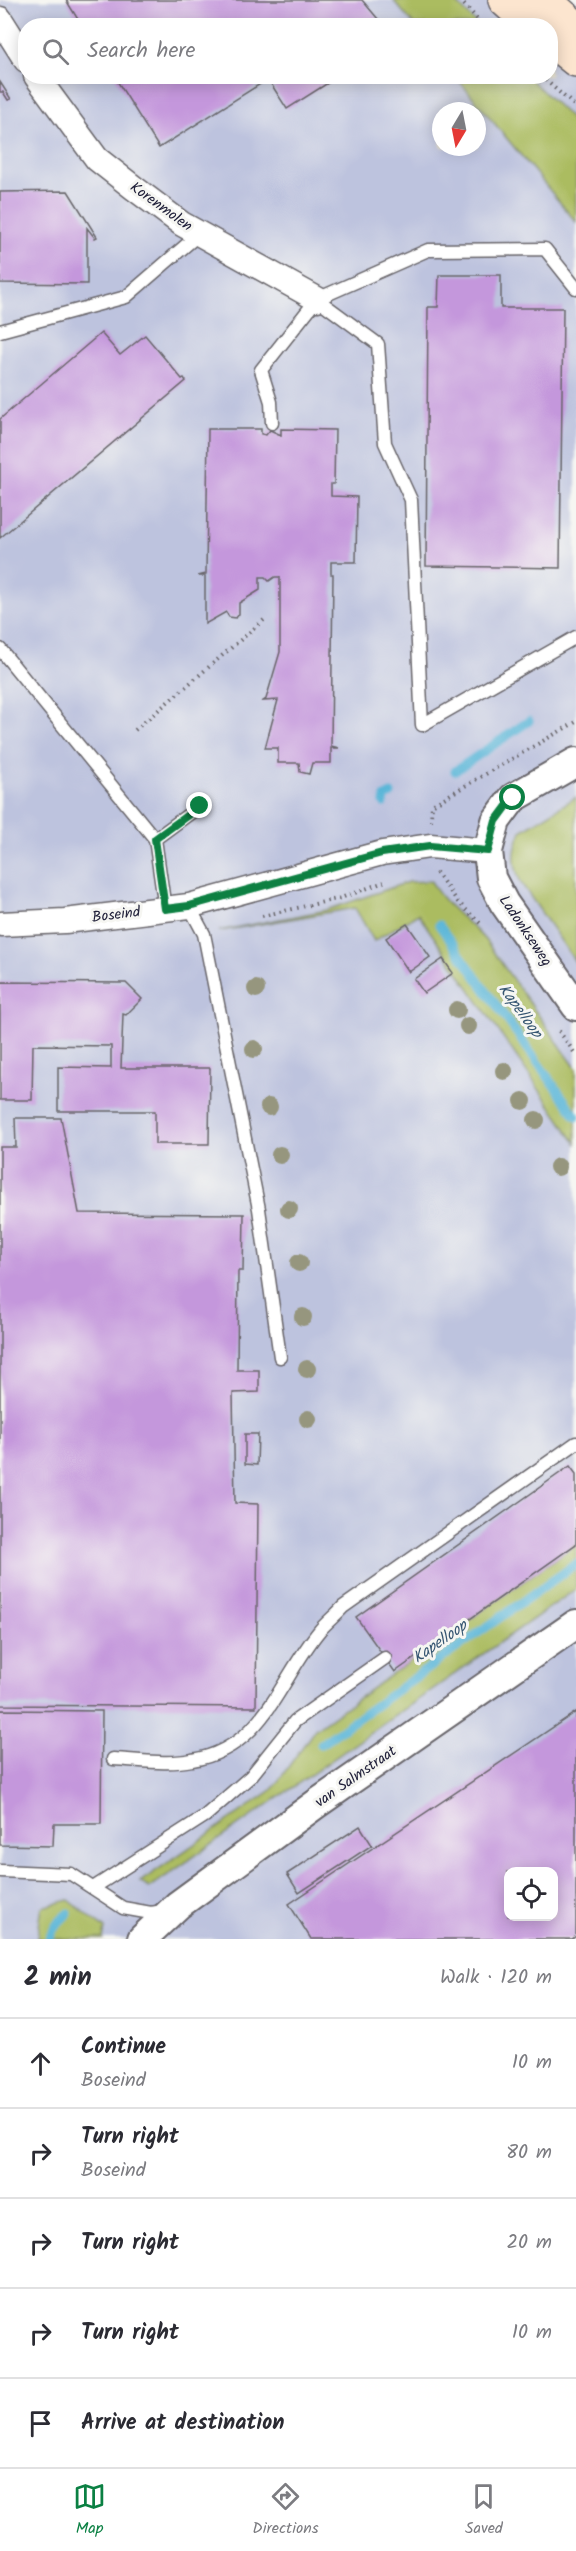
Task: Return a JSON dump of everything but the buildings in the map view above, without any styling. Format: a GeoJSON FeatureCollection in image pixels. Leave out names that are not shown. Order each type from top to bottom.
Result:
{"type":"FeatureCollection","features":[{"type":"Feature","properties":{"kind":"main road"},"geometry":{"type":"LineString","coordinates":[[505,0],[525,18]]}},
{"type":"Feature","properties":{"kind":"main road"},"geometry":{"type":"LineString","coordinates":[[544,0],[576,28]]}},
{"type":"Feature","properties":{"kind":"main road"},"geometry":{"type":"LineString","coordinates":[[558,45],[576,60]]}},
{"type":"Feature","properties":{"kind":"street"},"geometry":{"type":"LineString","coordinates":[[0,19],[18,47]]}},
{"type":"Feature","properties":{"kind":"street","name":"Korenmolen"},"geometry":{"type":"LineString","coordinates":[[42,84],[97,159],[166,212],[199,234],[317,299]]}},
{"type":"Feature","properties":{"kind":"street"},"geometry":{"type":"LineString","coordinates":[[488,851],[496,821],[513,798],[576,762]]}},
{"type":"Feature","properties":{"kind":"street","name":"Boseind"},"geometry":{"type":"LineString","coordinates":[[0,924],[65,921],[177,908],[382,853],[430,846],[488,851]]}},
{"type":"Feature","properties":{"kind":"street","name":"Ladonkseweg"},"geometry":{"type":"LineString","coordinates":[[488,851],[491,878],[504,903],[576,1006]]}},
{"type":"Feature","properties":{"kind":"street","name":"van Salmstraat"},"geometry":{"type":"LineString","coordinates":[[142,1939],[178,1905],[316,1804],[576,1624]]}},
{"type":"Feature","properties":{"kind":"lane"},"geometry":{"type":"LineString","coordinates":[[0,330],[126,297],[199,234]]}},
{"type":"Feature","properties":{"kind":"lane"},"geometry":{"type":"LineString","coordinates":[[272,423],[271,402],[261,370],[317,299],[428,250],[545,249],[576,288]]}},
{"type":"Feature","properties":{"kind":"lane"},"geometry":{"type":"LineString","coordinates":[[317,299],[378,344],[385,443],[411,500],[422,725],[576,638]]}},
{"type":"Feature","properties":{"kind":"lane"},"geometry":{"type":"LineString","coordinates":[[0,649],[155,839],[177,908],[204,934],[259,1209],[280,1357]]}},
{"type":"Feature","properties":{"kind":"lane"},"geometry":{"type":"LineString","coordinates":[[155,839],[200,806]]}},
{"type":"Feature","properties":{"kind":"lane"},"geometry":{"type":"LineString","coordinates":[[113,1759],[189,1761],[213,1755],[237,1742],[268,1710],[320,1630],[343,1607],[576,1443]]}},
{"type":"Feature","properties":{"kind":"lane"},"geometry":{"type":"LineString","coordinates":[[93,1888],[205,1816],[251,1776],[295,1721],[385,1658]]}},
{"type":"Feature","properties":{"kind":"lane"},"geometry":{"type":"LineString","coordinates":[[0,1871],[71,1874],[123,1908],[137,1912],[166,1911],[178,1905]]}},
{"type":"Feature","properties":{"kind":"path"},"geometry":{"type":"LineString","coordinates":[[460,0],[476,18]]}},
{"type":"Feature","properties":{"kind":"path"},"geometry":{"type":"LineString","coordinates":[[550,84],[576,107]]}},
{"type":"Feature","properties":{"kind":"path"},"geometry":{"type":"LineString","coordinates":[[135,730],[265,619]]}},
{"type":"Feature","properties":{"kind":"path"},"geometry":{"type":"LineString","coordinates":[[432,804],[576,722]]}},
{"type":"Feature","properties":{"kind":"path"},"geometry":{"type":"LineString","coordinates":[[425,876],[437,876]]}},
{"type":"Feature","properties":{"kind":"path"},"geometry":{"type":"LineString","coordinates":[[259,917],[341,898],[392,880]]}},
{"type":"Feature","properties":{"kind":"shaded area"},"geometry":{"type":"Polygon","coordinates":[[[0,0],[576,0],[576,1939],[0,1939],[0,0]]]}},
{"type":"Feature","properties":{"kind":"green space"},"geometry":{"type":"Polygon","coordinates":[[[393,0],[454,0],[471,18],[408,18],[393,0]]]}},
{"type":"Feature","properties":{"kind":"green space"},"geometry":{"type":"Polygon","coordinates":[[[462,84],[535,84],[576,123],[576,222],[486,113],[486,102],[477,102],[462,84]]]}},
{"type":"Feature","properties":{"kind":"green space"},"geometry":{"type":"Polygon","coordinates":[[[576,797],[576,963],[521,883],[515,857],[521,831],[576,797]]]}},
{"type":"Feature","properties":{"kind":"green space"},"geometry":{"type":"Polygon","coordinates":[[[431,881],[449,905],[485,940],[576,1068],[576,1143],[418,914],[374,941],[355,908],[219,931],[327,910],[408,882],[431,881]]]}},
{"type":"Feature","properties":{"kind":"green space"},"geometry":{"type":"Polygon","coordinates":[[[576,1544],[576,1589],[149,1888],[140,1882],[272,1790],[315,1729],[576,1544]]]}},
{"type":"Feature","properties":{"kind":"green space"},"geometry":{"type":"Polygon","coordinates":[[[69,1900],[105,1929],[103,1939],[37,1939],[42,1907],[69,1900]]]}},
{"type":"Feature","properties":{"kind":"waterway","name":"Kapelloop"},"geometry":{"type":"LineString","coordinates":[[455,771],[529,721]]}},
{"type":"Feature","properties":{"kind":"waterway","name":"Kapelloop"},"geometry":{"type":"LineString","coordinates":[[384,803],[385,797],[391,794]]}},
{"type":"Feature","properties":{"kind":"waterway","name":"Kapelloop"},"geometry":{"type":"LineString","coordinates":[[439,925],[576,1116]]}},
{"type":"Feature","properties":{"kind":"waterway","name":"Kapelloop"},"geometry":{"type":"LineString","coordinates":[[321,1744],[576,1564]]}},
{"type":"Feature","properties":{"kind":"waterway","name":"Kapelloop"},"geometry":{"type":"LineString","coordinates":[[49,1939],[55,1926],[68,1913]]}},
{"type":"Feature","properties":{"kind":"route"},"geometry":{"type":"LineString","coordinates":[[200,806],[155,839],[165,909],[189,906],[382,853],[430,846],[488,851],[496,821],[513,798]]}}]}
